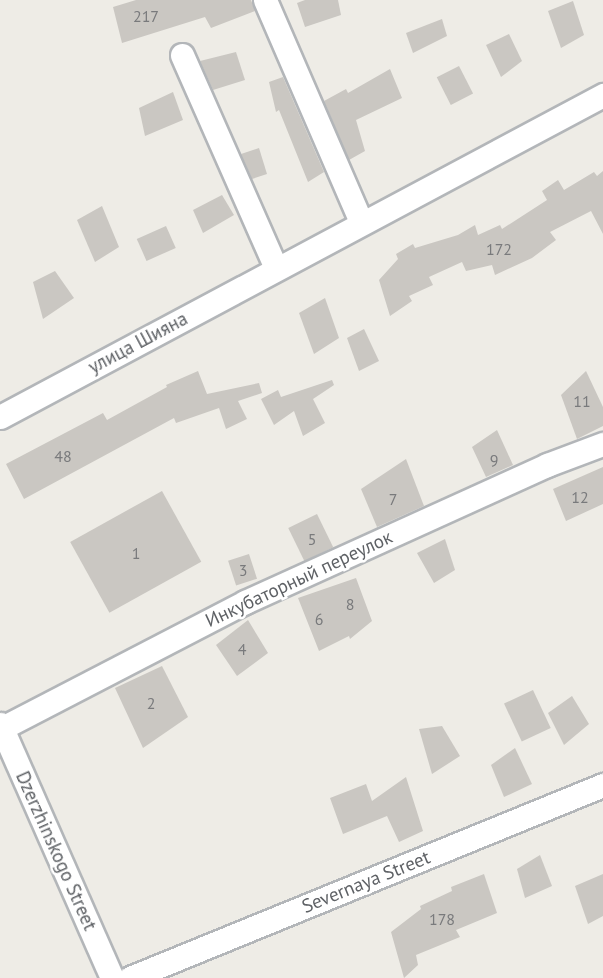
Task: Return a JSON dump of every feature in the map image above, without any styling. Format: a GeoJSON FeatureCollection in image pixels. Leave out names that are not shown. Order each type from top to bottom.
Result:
{"type":"FeatureCollection","features":[{"type":"Feature","properties":{"kind":"street"},"geometry":{"type":"LineString","coordinates":[[265,0],[361,222]]}},
{"type":"Feature","properties":{"kind":"street"},"geometry":{"type":"LineString","coordinates":[[182,55],[276,268]]}},
{"type":"Feature","properties":{"kind":"street","name":"улица Шияна"},"geometry":{"type":"LineString","coordinates":[[0,417],[603,94]]}},
{"type":"Feature","properties":{"kind":"street","name":"Инкубаторный переулок"},"geometry":{"type":"LineString","coordinates":[[1,726],[245,602],[547,465],[603,444]]}},
{"type":"Feature","properties":{"kind":"street","name":"Dzerzhinskogo Street"},"geometry":{"type":"LineString","coordinates":[[1,726],[112,978]]}},
{"type":"Feature","properties":{"kind":"street","name":"Severnaya Street"},"geometry":{"type":"LineString","coordinates":[[130,978],[603,785]]}},
{"type":"Feature","properties":{"kind":"building"},"geometry":{"type":"Polygon","coordinates":[[[136,0],[251,0],[255,11],[211,28],[205,17],[122,43],[113,7],[136,0]]]}},
{"type":"Feature","properties":{"kind":"building"},"geometry":{"type":"Polygon","coordinates":[[[305,0],[338,0],[341,15],[305,27],[297,3],[305,0]]]}},
{"type":"Feature","properties":{"kind":"building"},"geometry":{"type":"Polygon","coordinates":[[[573,1],[584,35],[561,48],[548,11],[573,1]]]}},
{"type":"Feature","properties":{"kind":"building"},"geometry":{"type":"Polygon","coordinates":[[[442,19],[447,36],[413,53],[406,33],[442,19]]]}},
{"type":"Feature","properties":{"kind":"building"},"geometry":{"type":"Polygon","coordinates":[[[509,34],[522,61],[501,77],[486,45],[509,34]]]}},
{"type":"Feature","properties":{"kind":"building"},"geometry":{"type":"Polygon","coordinates":[[[236,52],[245,80],[213,90],[200,61],[236,52]]]}},
{"type":"Feature","properties":{"kind":"building"},"geometry":{"type":"Polygon","coordinates":[[[459,66],[473,94],[451,105],[437,77],[459,66]]]}},
{"type":"Feature","properties":{"kind":"building"},"geometry":{"type":"Polygon","coordinates":[[[390,69],[402,98],[356,120],[365,151],[349,160],[324,101],[346,89],[348,93],[390,69]]]}},
{"type":"Feature","properties":{"kind":"building"},"geometry":{"type":"Polygon","coordinates":[[[283,77],[324,172],[308,182],[279,110],[276,112],[269,82],[283,77]]]}},
{"type":"Feature","properties":{"kind":"building"},"geometry":{"type":"Polygon","coordinates":[[[173,92],[183,120],[145,136],[139,108],[173,92]]]}},
{"type":"Feature","properties":{"kind":"building"},"geometry":{"type":"Polygon","coordinates":[[[259,148],[267,174],[252,179],[241,154],[259,148]]]}},
{"type":"Feature","properties":{"kind":"building"},"geometry":{"type":"Polygon","coordinates":[[[603,171],[603,234],[591,211],[550,232],[556,240],[532,258],[495,275],[492,265],[466,271],[462,262],[429,277],[433,285],[409,296],[412,301],[390,316],[379,280],[398,259],[396,254],[413,244],[415,248],[458,235],[475,225],[478,235],[500,225],[502,229],[547,200],[542,191],[558,180],[564,190],[594,172],[597,176],[603,171]]]}},
{"type":"Feature","properties":{"kind":"building"},"geometry":{"type":"Polygon","coordinates":[[[222,195],[234,215],[203,233],[193,210],[222,195]]]}},
{"type":"Feature","properties":{"kind":"building"},"geometry":{"type":"Polygon","coordinates":[[[102,206],[119,247],[95,262],[77,220],[102,206]]]}},
{"type":"Feature","properties":{"kind":"building"},"geometry":{"type":"Polygon","coordinates":[[[166,226],[176,248],[147,261],[137,239],[166,226]]]}},
{"type":"Feature","properties":{"kind":"building"},"geometry":{"type":"Polygon","coordinates":[[[55,271],[74,298],[43,319],[33,282],[55,271]]]}},
{"type":"Feature","properties":{"kind":"building"},"geometry":{"type":"Polygon","coordinates":[[[325,298],[339,338],[314,354],[299,313],[325,298]]]}},
{"type":"Feature","properties":{"kind":"building"},"geometry":{"type":"Polygon","coordinates":[[[364,329],[379,361],[359,371],[347,338],[364,329]]]}},
{"type":"Feature","properties":{"kind":"building"},"geometry":{"type":"Polygon","coordinates":[[[198,371],[207,394],[259,383],[262,393],[238,401],[247,419],[226,429],[219,408],[176,423],[174,418],[24,499],[6,464],[103,413],[107,420],[167,387],[166,385],[198,371]]]}},
{"type":"Feature","properties":{"kind":"building"},"geometry":{"type":"Polygon","coordinates":[[[586,371],[603,407],[603,426],[577,439],[561,395],[586,371]]]}},
{"type":"Feature","properties":{"kind":"building"},"geometry":{"type":"Polygon","coordinates":[[[332,380],[334,385],[313,399],[325,423],[303,436],[294,411],[274,425],[261,399],[278,390],[281,397],[332,380]]]}},
{"type":"Feature","properties":{"kind":"building"},"geometry":{"type":"Polygon","coordinates":[[[497,430],[513,465],[486,477],[472,447],[497,430]]]}},
{"type":"Feature","properties":{"kind":"building"},"geometry":{"type":"Polygon","coordinates":[[[406,459],[424,506],[377,527],[361,489],[406,459]]]}},
{"type":"Feature","properties":{"kind":"building"},"geometry":{"type":"Polygon","coordinates":[[[603,467],[603,504],[566,521],[553,489],[603,467]]]}},
{"type":"Feature","properties":{"kind":"building"},"geometry":{"type":"Polygon","coordinates":[[[162,491],[201,562],[109,613],[70,542],[162,491]]]}},
{"type":"Feature","properties":{"kind":"building"},"geometry":{"type":"Polygon","coordinates":[[[317,514],[333,547],[304,561],[288,528],[317,514]]]}},
{"type":"Feature","properties":{"kind":"building"},"geometry":{"type":"Polygon","coordinates":[[[445,539],[455,570],[434,583],[417,553],[445,539]]]}},
{"type":"Feature","properties":{"kind":"building"},"geometry":{"type":"Polygon","coordinates":[[[249,554],[257,579],[236,586],[228,561],[249,554]]]}},
{"type":"Feature","properties":{"kind":"building"},"geometry":{"type":"Polygon","coordinates":[[[356,578],[372,621],[350,639],[349,636],[319,651],[298,598],[356,578]]]}},
{"type":"Feature","properties":{"kind":"building"},"geometry":{"type":"Polygon","coordinates":[[[248,620],[268,653],[237,676],[216,645],[248,620]]]}},
{"type":"Feature","properties":{"kind":"building"},"geometry":{"type":"Polygon","coordinates":[[[162,666],[188,717],[143,748],[115,688],[162,666]]]}},
{"type":"Feature","properties":{"kind":"building"},"geometry":{"type":"Polygon","coordinates":[[[533,690],[551,728],[522,742],[504,704],[533,690]]]}},
{"type":"Feature","properties":{"kind":"building"},"geometry":{"type":"Polygon","coordinates":[[[572,696],[589,724],[564,745],[548,713],[572,696]]]}},
{"type":"Feature","properties":{"kind":"building"},"geometry":{"type":"Polygon","coordinates":[[[442,726],[460,756],[432,774],[419,729],[442,726]]]}},
{"type":"Feature","properties":{"kind":"building"},"geometry":{"type":"Polygon","coordinates":[[[515,748],[532,784],[504,797],[491,765],[515,748]]]}},
{"type":"Feature","properties":{"kind":"building"},"geometry":{"type":"Polygon","coordinates":[[[406,777],[423,831],[399,842],[387,816],[343,834],[330,798],[366,784],[372,801],[406,777]]]}},
{"type":"Feature","properties":{"kind":"building"},"geometry":{"type":"Polygon","coordinates":[[[540,855],[552,886],[525,898],[517,869],[540,855]]]}},
{"type":"Feature","properties":{"kind":"building"},"geometry":{"type":"Polygon","coordinates":[[[484,874],[497,913],[456,930],[460,937],[416,955],[418,965],[404,978],[391,932],[421,909],[420,906],[452,891],[451,887],[484,874]]]}},
{"type":"Feature","properties":{"kind":"building"},"geometry":{"type":"Polygon","coordinates":[[[603,874],[603,916],[588,924],[575,886],[603,874]]]}}]}
